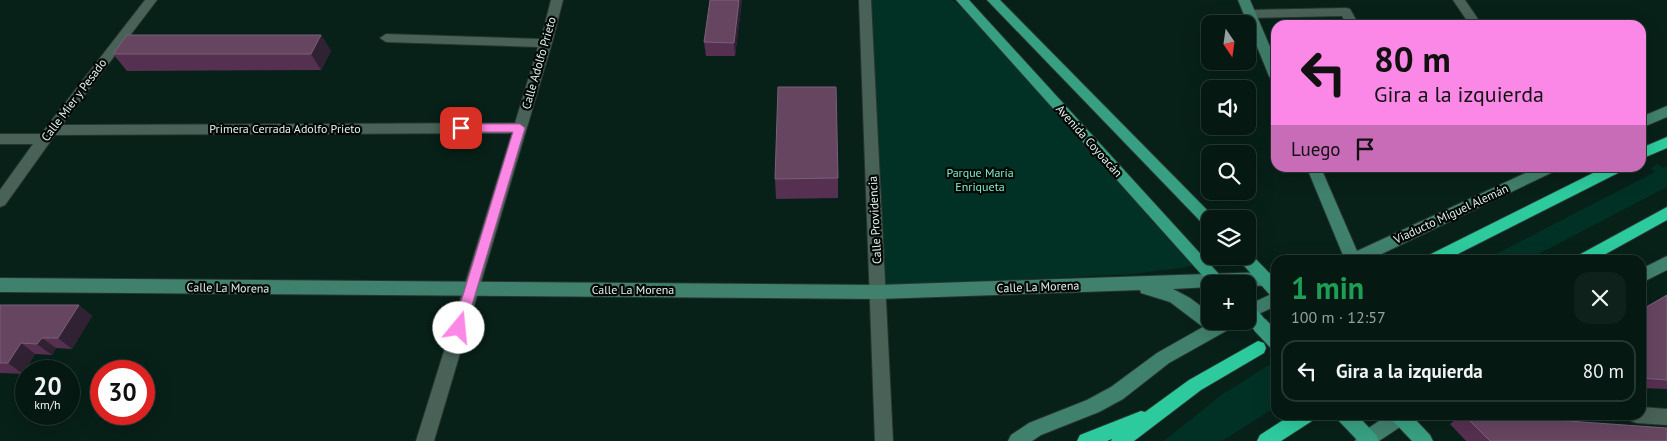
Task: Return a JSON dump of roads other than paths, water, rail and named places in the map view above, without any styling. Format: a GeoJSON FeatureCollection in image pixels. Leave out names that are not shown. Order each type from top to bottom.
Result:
{"type":"FeatureCollection","features":[{"type":"Feature","properties":{"kind":"highway"},"geometry":{"type":"LineString","coordinates":[[1646,152],[1667,142]]}},
{"type":"Feature","properties":{"kind":"highway"},"geometry":{"type":"LineString","coordinates":[[1442,255],[1607,172]]}},
{"type":"Feature","properties":{"kind":"highway"},"geometry":{"type":"LineString","coordinates":[[1591,255],[1667,213]]}},
{"type":"Feature","properties":{"kind":"highway"},"geometry":{"type":"LineString","coordinates":[[1120,441],[1195,385],[1258,348]]}},
{"type":"Feature","properties":{"kind":"highway"},"geometry":{"type":"LineString","coordinates":[[1086,441],[1159,411]]}},
{"type":"Feature","properties":{"kind":"highway"},"geometry":{"type":"LineString","coordinates":[[1266,441],[1297,420]]}},
{"type":"Feature","properties":{"kind":"highway"},"geometry":{"type":"LineString","coordinates":[[1282,441],[1298,420]]}},
{"type":"Feature","properties":{"kind":"main road","name":"Avenida Coyoacán"},"geometry":{"type":"LineString","coordinates":[[962,0],[1213,275]]}},
{"type":"Feature","properties":{"kind":"main road"},"geometry":{"type":"LineString","coordinates":[[993,0],[1201,213]]}},
{"type":"Feature","properties":{"kind":"main road"},"geometry":{"type":"LineString","coordinates":[[1253,265],[1271,284]]}},
{"type":"Feature","properties":{"kind":"main road"},"geometry":{"type":"LineString","coordinates":[[1256,321],[1271,337]]}},
{"type":"Feature","properties":{"kind":"main road"},"geometry":{"type":"LineString","coordinates":[[1350,420],[1367,440]]}},
{"type":"Feature","properties":{"kind":"main road"},"geometry":{"type":"LineString","coordinates":[[1405,420],[1424,441]]}},
{"type":"Feature","properties":{"kind":"street","name":"Calle Mier y Pesado"},"geometry":{"type":"LineString","coordinates":[[0,201],[48,134],[150,0]]}},
{"type":"Feature","properties":{"kind":"street","name":"Calle Adolfo Prieto"},"geometry":{"type":"LineString","coordinates":[[425,441],[546,43],[557,0]]}},
{"type":"Feature","properties":{"kind":"street","name":"Calle Providencia"},"geometry":{"type":"LineString","coordinates":[[865,0],[884,441]]}},
{"type":"Feature","properties":{"kind":"street"},"geometry":{"type":"LineString","coordinates":[[1244,0],[1271,64]]}},
{"type":"Feature","properties":{"kind":"street"},"geometry":{"type":"LineString","coordinates":[[1307,0],[1313,12]]}},
{"type":"Feature","properties":{"kind":"street"},"geometry":{"type":"LineString","coordinates":[[1460,0],[1473,20]]}},
{"type":"Feature","properties":{"kind":"street"},"geometry":{"type":"LineString","coordinates":[[1250,14],[1346,12],[1350,20]]}},
{"type":"Feature","properties":{"kind":"street"},"geometry":{"type":"LineString","coordinates":[[386,38],[546,43]]}},
{"type":"Feature","properties":{"kind":"street"},"geometry":{"type":"LineString","coordinates":[[1646,121],[1667,111]]}},
{"type":"Feature","properties":{"kind":"street","name":"Primera Cerrada Adolfo Prieto"},"geometry":{"type":"LineString","coordinates":[[0,139],[48,134],[520,128]]}},
{"type":"Feature","properties":{"kind":"street"},"geometry":{"type":"LineString","coordinates":[[1316,172],[1351,255]]}},
{"type":"Feature","properties":{"kind":"street","name":"Viaducto Miguel Alemán"},"geometry":{"type":"LineString","coordinates":[[1364,255],[1540,172]]}},
{"type":"Feature","properties":{"kind":"street"},"geometry":{"type":"LineString","coordinates":[[1646,274],[1667,262]]}},
{"type":"Feature","properties":{"kind":"street","name":"Calle La Morena"},"geometry":{"type":"LineString","coordinates":[[0,285],[878,292],[1201,282]]}},
{"type":"Feature","properties":{"kind":"street","name":"Calle La Morena"},"geometry":{"type":"LineString","coordinates":[[1256,283],[1271,284]]}},
{"type":"Feature","properties":{"kind":"street"},"geometry":{"type":"LineString","coordinates":[[1111,284],[1153,289],[1172,294],[1201,312]]}},
{"type":"Feature","properties":{"kind":"street"},"geometry":{"type":"LineString","coordinates":[[1256,308],[1271,300]]}},
{"type":"Feature","properties":{"kind":"street"},"geometry":{"type":"LineString","coordinates":[[1017,441],[1035,430],[1093,406],[1117,393],[1163,358],[1213,330]]}},
{"type":"Feature","properties":{"kind":"street"},"geometry":{"type":"LineString","coordinates":[[1646,416],[1667,417]]}},
{"type":"Feature","properties":{"kind":"street"},"geometry":{"type":"LineString","coordinates":[[1367,440],[1393,420]]}},
{"type":"Feature","properties":{"kind":"park label","name":"Parque María Enriqueta"},"geometry":{"type":"Point","coordinates":[980,180]}}]}
